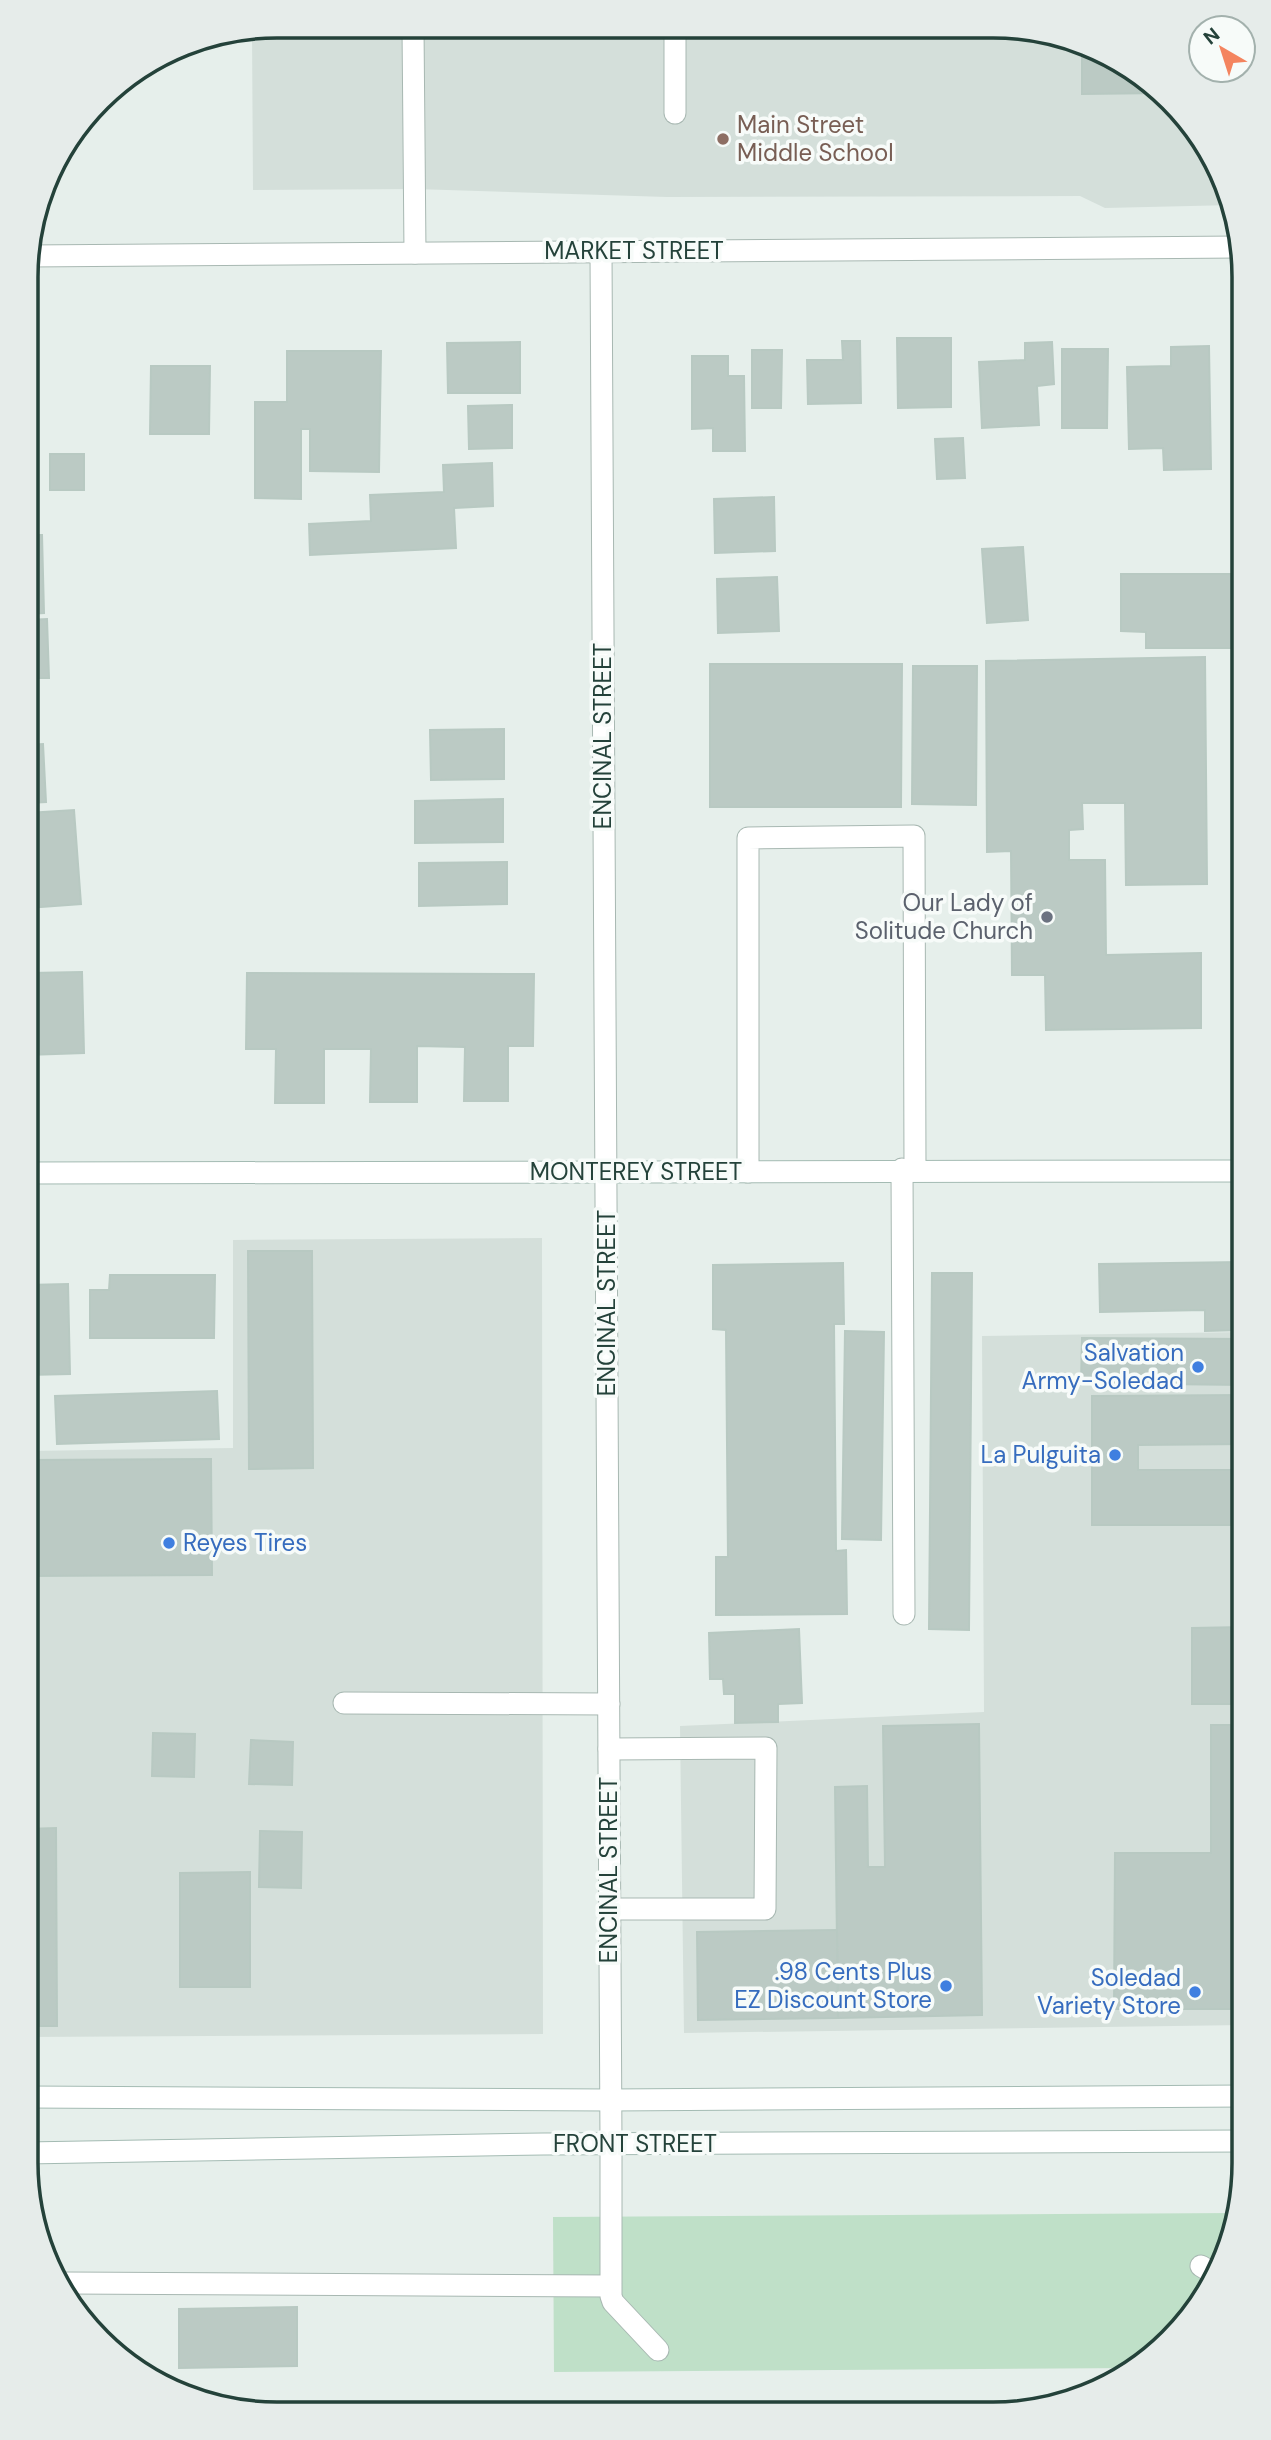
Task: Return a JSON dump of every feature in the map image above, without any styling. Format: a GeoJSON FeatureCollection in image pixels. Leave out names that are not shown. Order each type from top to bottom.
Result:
{"type":"FeatureCollection","features":[{"type":"Feature","properties":{"kind":"street"},"geometry":{"type":"LineString","coordinates":[[413,38],[415,253]]}},
{"type":"Feature","properties":{"kind":"street"},"geometry":{"type":"LineString","coordinates":[[675,38],[676,113]]}},
{"type":"Feature","properties":{"kind":"street","name":"MARKET STREET"},"geometry":{"type":"LineString","coordinates":[[40,256],[1230,247]]}},
{"type":"Feature","properties":{"kind":"street","name":"ENCINAL STREET"},"geometry":{"type":"LineString","coordinates":[[601,252],[610,2286]]}},
{"type":"Feature","properties":{"kind":"street"},"geometry":{"type":"LineString","coordinates":[[748,1172],[748,838],[914,836],[904,1614]]}},
{"type":"Feature","properties":{"kind":"street","name":"MONTEREY STREET"},"geometry":{"type":"LineString","coordinates":[[38,1173],[606,1173],[909,1169],[1232,1171]]}},
{"type":"Feature","properties":{"kind":"street"},"geometry":{"type":"LineString","coordinates":[[344,1703],[609,1704]]}},
{"type":"Feature","properties":{"kind":"street"},"geometry":{"type":"LineString","coordinates":[[609,1749],[766,1748],[765,1909],[609,1909]]}},
{"type":"Feature","properties":{"kind":"street","name":"FRONT STREET"},"geometry":{"type":"LineString","coordinates":[[38,2097],[610,2100],[1232,2095]]}},
{"type":"Feature","properties":{"kind":"street","name":"FRONT STREET"},"geometry":{"type":"LineString","coordinates":[[38,2153],[611,2144],[1232,2141]]}},
{"type":"Feature","properties":{"kind":"street"},"geometry":{"type":"LineString","coordinates":[[72,2283],[610,2286],[613,2302],[658,2350]]}},
{"type":"Feature","properties":{"kind":"shaded area","name":"Main Street Middle School"},"geometry":{"type":"Polygon","coordinates":[[[277,38],[994,38],[1040,43],[1070,51],[1099,63],[1126,79],[1151,98],[1173,120],[1192,145],[1208,172],[1221,205],[1105,208],[1080,196],[667,197],[415,189],[253,190],[252,40],[277,38]]]}},
{"type":"Feature","properties":{"kind":"shaded area"},"geometry":{"type":"Polygon","coordinates":[[[542,1238],[543,2034],[38,2037],[38,1451],[233,1448],[233,1240],[542,1238]]]}},
{"type":"Feature","properties":{"kind":"shaded area"},"geometry":{"type":"Polygon","coordinates":[[[1232,1332],[1232,2025],[684,2033],[680,1726],[984,1712],[982,1336],[1232,1332]]]}},
{"type":"Feature","properties":{"kind":"green space"},"geometry":{"type":"Polygon","coordinates":[[[1227,2213],[1208,2268],[1183,2308],[1163,2332],[1114,2368],[554,2372],[553,2217],[1227,2213]]]}},
{"type":"Feature","properties":{"kind":"building"},"geometry":{"type":"Polygon","coordinates":[[[1082,56],[1126,79],[1145,93],[1082,94],[1082,56]]]}},
{"type":"Feature","properties":{"kind":"building"},"geometry":{"type":"Polygon","coordinates":[[[897,338],[951,338],[951,407],[898,408],[897,338]]]}},
{"type":"Feature","properties":{"kind":"building"},"geometry":{"type":"Polygon","coordinates":[[[842,341],[860,341],[861,403],[808,404],[807,360],[843,360],[842,341]]]}},
{"type":"Feature","properties":{"kind":"building"},"geometry":{"type":"Polygon","coordinates":[[[520,342],[520,393],[448,393],[447,343],[520,342]]]}},
{"type":"Feature","properties":{"kind":"building"},"geometry":{"type":"Polygon","coordinates":[[[1052,342],[1054,384],[1037,386],[1039,425],[982,428],[979,362],[1025,360],[1025,343],[1052,342]]]}},
{"type":"Feature","properties":{"kind":"building"},"geometry":{"type":"Polygon","coordinates":[[[1209,346],[1211,469],[1164,470],[1163,448],[1129,449],[1127,367],[1171,366],[1171,347],[1209,346]]]}},
{"type":"Feature","properties":{"kind":"building"},"geometry":{"type":"Polygon","coordinates":[[[1062,349],[1108,349],[1107,428],[1062,428],[1062,349]]]}},
{"type":"Feature","properties":{"kind":"building"},"geometry":{"type":"Polygon","coordinates":[[[752,350],[782,350],[781,408],[752,408],[752,350]]]}},
{"type":"Feature","properties":{"kind":"building"},"geometry":{"type":"Polygon","coordinates":[[[287,351],[381,351],[379,472],[310,471],[310,429],[301,429],[301,499],[255,498],[255,402],[287,402],[287,351]]]}},
{"type":"Feature","properties":{"kind":"building"},"geometry":{"type":"Polygon","coordinates":[[[692,356],[728,356],[728,376],[744,376],[745,451],[713,451],[713,428],[692,429],[692,356]]]}},
{"type":"Feature","properties":{"kind":"building"},"geometry":{"type":"Polygon","coordinates":[[[151,366],[210,366],[209,434],[150,434],[151,366]]]}},
{"type":"Feature","properties":{"kind":"building"},"geometry":{"type":"Polygon","coordinates":[[[512,405],[512,448],[469,449],[468,406],[512,405]]]}},
{"type":"Feature","properties":{"kind":"building"},"geometry":{"type":"Polygon","coordinates":[[[963,438],[965,478],[937,479],[935,439],[963,438]]]}},
{"type":"Feature","properties":{"kind":"building"},"geometry":{"type":"Polygon","coordinates":[[[50,454],[84,454],[84,490],[50,490],[50,454]]]}},
{"type":"Feature","properties":{"kind":"building"},"geometry":{"type":"Polygon","coordinates":[[[492,463],[493,506],[454,508],[456,548],[310,555],[309,524],[371,521],[370,495],[444,492],[443,465],[492,463]]]}},
{"type":"Feature","properties":{"kind":"building"},"geometry":{"type":"Polygon","coordinates":[[[774,497],[775,551],[715,553],[714,499],[774,497]]]}},
{"type":"Feature","properties":{"kind":"building"},"geometry":{"type":"Polygon","coordinates":[[[38,535],[42,535],[44,613],[38,613],[38,535]]]}},
{"type":"Feature","properties":{"kind":"building"},"geometry":{"type":"Polygon","coordinates":[[[1023,547],[1028,620],[987,623],[982,549],[1023,547]]]}},
{"type":"Feature","properties":{"kind":"building"},"geometry":{"type":"Polygon","coordinates":[[[1121,574],[1232,574],[1232,648],[1146,648],[1146,632],[1121,631],[1121,574]]]}},
{"type":"Feature","properties":{"kind":"building"},"geometry":{"type":"Polygon","coordinates":[[[777,577],[779,631],[718,633],[717,579],[777,577]]]}},
{"type":"Feature","properties":{"kind":"building"},"geometry":{"type":"Polygon","coordinates":[[[38,619],[47,619],[49,678],[38,678],[38,619]]]}},
{"type":"Feature","properties":{"kind":"building"},"geometry":{"type":"Polygon","coordinates":[[[1205,657],[1207,884],[1126,885],[1125,803],[1082,803],[1083,829],[1069,830],[1069,860],[1105,860],[1106,955],[1201,953],[1201,1028],[1046,1030],[1045,975],[1012,975],[1011,851],[987,852],[986,661],[1205,657]]]}},
{"type":"Feature","properties":{"kind":"building"},"geometry":{"type":"Polygon","coordinates":[[[710,664],[902,664],[901,807],[710,807],[710,664]]]}},
{"type":"Feature","properties":{"kind":"building"},"geometry":{"type":"Polygon","coordinates":[[[913,666],[977,666],[976,805],[912,804],[913,666]]]}},
{"type":"Feature","properties":{"kind":"building"},"geometry":{"type":"Polygon","coordinates":[[[504,729],[504,779],[431,780],[430,730],[504,729]]]}},
{"type":"Feature","properties":{"kind":"building"},"geometry":{"type":"Polygon","coordinates":[[[38,744],[43,744],[46,802],[38,802],[38,744]]]}},
{"type":"Feature","properties":{"kind":"building"},"geometry":{"type":"Polygon","coordinates":[[[503,799],[503,842],[415,843],[415,801],[503,799]]]}},
{"type":"Feature","properties":{"kind":"building"},"geometry":{"type":"Polygon","coordinates":[[[74,810],[81,904],[38,907],[38,812],[74,810]]]}},
{"type":"Feature","properties":{"kind":"building"},"geometry":{"type":"Polygon","coordinates":[[[507,862],[507,904],[419,906],[419,863],[507,862]]]}},
{"type":"Feature","properties":{"kind":"building"},"geometry":{"type":"Polygon","coordinates":[[[82,972],[84,1053],[38,1055],[38,973],[82,972]]]}},
{"type":"Feature","properties":{"kind":"building"},"geometry":{"type":"Polygon","coordinates":[[[247,973],[534,974],[533,1046],[508,1046],[508,1101],[464,1101],[465,1047],[417,1046],[417,1102],[370,1102],[371,1049],[324,1049],[324,1103],[275,1103],[276,1049],[246,1049],[247,973]]]}},
{"type":"Feature","properties":{"kind":"building"},"geometry":{"type":"Polygon","coordinates":[[[248,1251],[312,1251],[313,1468],[249,1469],[248,1251]]]}},
{"type":"Feature","properties":{"kind":"building"},"geometry":{"type":"Polygon","coordinates":[[[1232,1262],[1232,1330],[1205,1331],[1205,1310],[1100,1312],[1099,1264],[1232,1262]]]}},
{"type":"Feature","properties":{"kind":"building"},"geometry":{"type":"Polygon","coordinates":[[[843,1263],[844,1324],[834,1324],[836,1551],[846,1550],[847,1614],[716,1615],[716,1557],[728,1557],[726,1330],[713,1329],[713,1265],[843,1263]]]}},
{"type":"Feature","properties":{"kind":"building"},"geometry":{"type":"Polygon","coordinates":[[[932,1273],[972,1273],[969,1630],[929,1629],[932,1273]]]}},
{"type":"Feature","properties":{"kind":"building"},"geometry":{"type":"Polygon","coordinates":[[[110,1275],[215,1275],[214,1338],[90,1338],[90,1290],[109,1290],[110,1275]]]}},
{"type":"Feature","properties":{"kind":"building"},"geometry":{"type":"Polygon","coordinates":[[[68,1284],[70,1374],[38,1375],[38,1285],[68,1284]]]}},
{"type":"Feature","properties":{"kind":"building"},"geometry":{"type":"Polygon","coordinates":[[[845,1331],[884,1332],[881,1540],[842,1539],[845,1331]]]}},
{"type":"Feature","properties":{"kind":"building"},"geometry":{"type":"Polygon","coordinates":[[[1082,1338],[1232,1339],[1232,1385],[1081,1383],[1082,1338]]]}},
{"type":"Feature","properties":{"kind":"building"},"geometry":{"type":"Polygon","coordinates":[[[217,1391],[219,1439],[57,1444],[55,1396],[217,1391]]]}},
{"type":"Feature","properties":{"kind":"building"},"geometry":{"type":"Polygon","coordinates":[[[1232,1395],[1232,1444],[1138,1445],[1138,1470],[1232,1470],[1232,1525],[1092,1525],[1092,1396],[1232,1395]]]}},
{"type":"Feature","properties":{"kind":"building"},"geometry":{"type":"Polygon","coordinates":[[[211,1459],[212,1575],[38,1576],[38,1460],[211,1459]]]}},
{"type":"Feature","properties":{"kind":"building"},"geometry":{"type":"Polygon","coordinates":[[[1232,1627],[1232,1704],[1192,1704],[1192,1628],[1232,1627]]]}},
{"type":"Feature","properties":{"kind":"building"},"geometry":{"type":"Polygon","coordinates":[[[799,1629],[802,1703],[778,1704],[778,1722],[735,1723],[735,1694],[724,1694],[723,1679],[710,1679],[709,1633],[799,1629]]]}},
{"type":"Feature","properties":{"kind":"building"},"geometry":{"type":"Polygon","coordinates":[[[979,1724],[982,2015],[838,2018],[835,1787],[867,1786],[868,1867],[885,1867],[883,1726],[979,1724]]]}},
{"type":"Feature","properties":{"kind":"building"},"geometry":{"type":"Polygon","coordinates":[[[1211,1725],[1232,1725],[1232,2009],[1114,2009],[1115,1853],[1211,1853],[1211,1725]]]}},
{"type":"Feature","properties":{"kind":"building"},"geometry":{"type":"Polygon","coordinates":[[[153,1733],[195,1734],[194,1777],[152,1776],[153,1733]]]}},
{"type":"Feature","properties":{"kind":"building"},"geometry":{"type":"Polygon","coordinates":[[[251,1740],[293,1742],[292,1785],[249,1784],[251,1740]]]}},
{"type":"Feature","properties":{"kind":"building"},"geometry":{"type":"Polygon","coordinates":[[[56,1828],[57,2026],[38,2026],[38,1829],[56,1828]]]}},
{"type":"Feature","properties":{"kind":"building"},"geometry":{"type":"Polygon","coordinates":[[[260,1831],[302,1832],[301,1888],[259,1887],[260,1831]]]}},
{"type":"Feature","properties":{"kind":"building"},"geometry":{"type":"Polygon","coordinates":[[[250,1872],[250,1987],[180,1987],[180,1873],[250,1872]]]}},
{"type":"Feature","properties":{"kind":"building"},"geometry":{"type":"Polygon","coordinates":[[[837,1930],[838,2018],[698,2020],[697,1932],[837,1930]]]}},
{"type":"Feature","properties":{"kind":"building"},"geometry":{"type":"Polygon","coordinates":[[[297,2307],[297,2366],[179,2368],[179,2309],[297,2307]]]}},
{"type":"Feature","properties":{"kind":"place","name":"Main Street Middle School"},"geometry":{"type":"Point","coordinates":[723,139]}},
{"type":"Feature","properties":{"kind":"place","name":"Our Lady of Solitude Church"},"geometry":{"type":"Point","coordinates":[1047,917]}},
{"type":"Feature","properties":{"kind":"place","name":"Salvation Army-Soledad"},"geometry":{"type":"Point","coordinates":[1198,1367]}},
{"type":"Feature","properties":{"kind":"place","name":"La Pulguita"},"geometry":{"type":"Point","coordinates":[1115,1455]}},
{"type":"Feature","properties":{"kind":"place","name":"Reyes Tires"},"geometry":{"type":"Point","coordinates":[169,1543]}},
{"type":"Feature","properties":{"kind":"place","name":".98 Cents Plus EZ Discount Store"},"geometry":{"type":"Point","coordinates":[946,1986]}},
{"type":"Feature","properties":{"kind":"place","name":"Soledad Variety Store"},"geometry":{"type":"Point","coordinates":[1195,1992]}}]}
